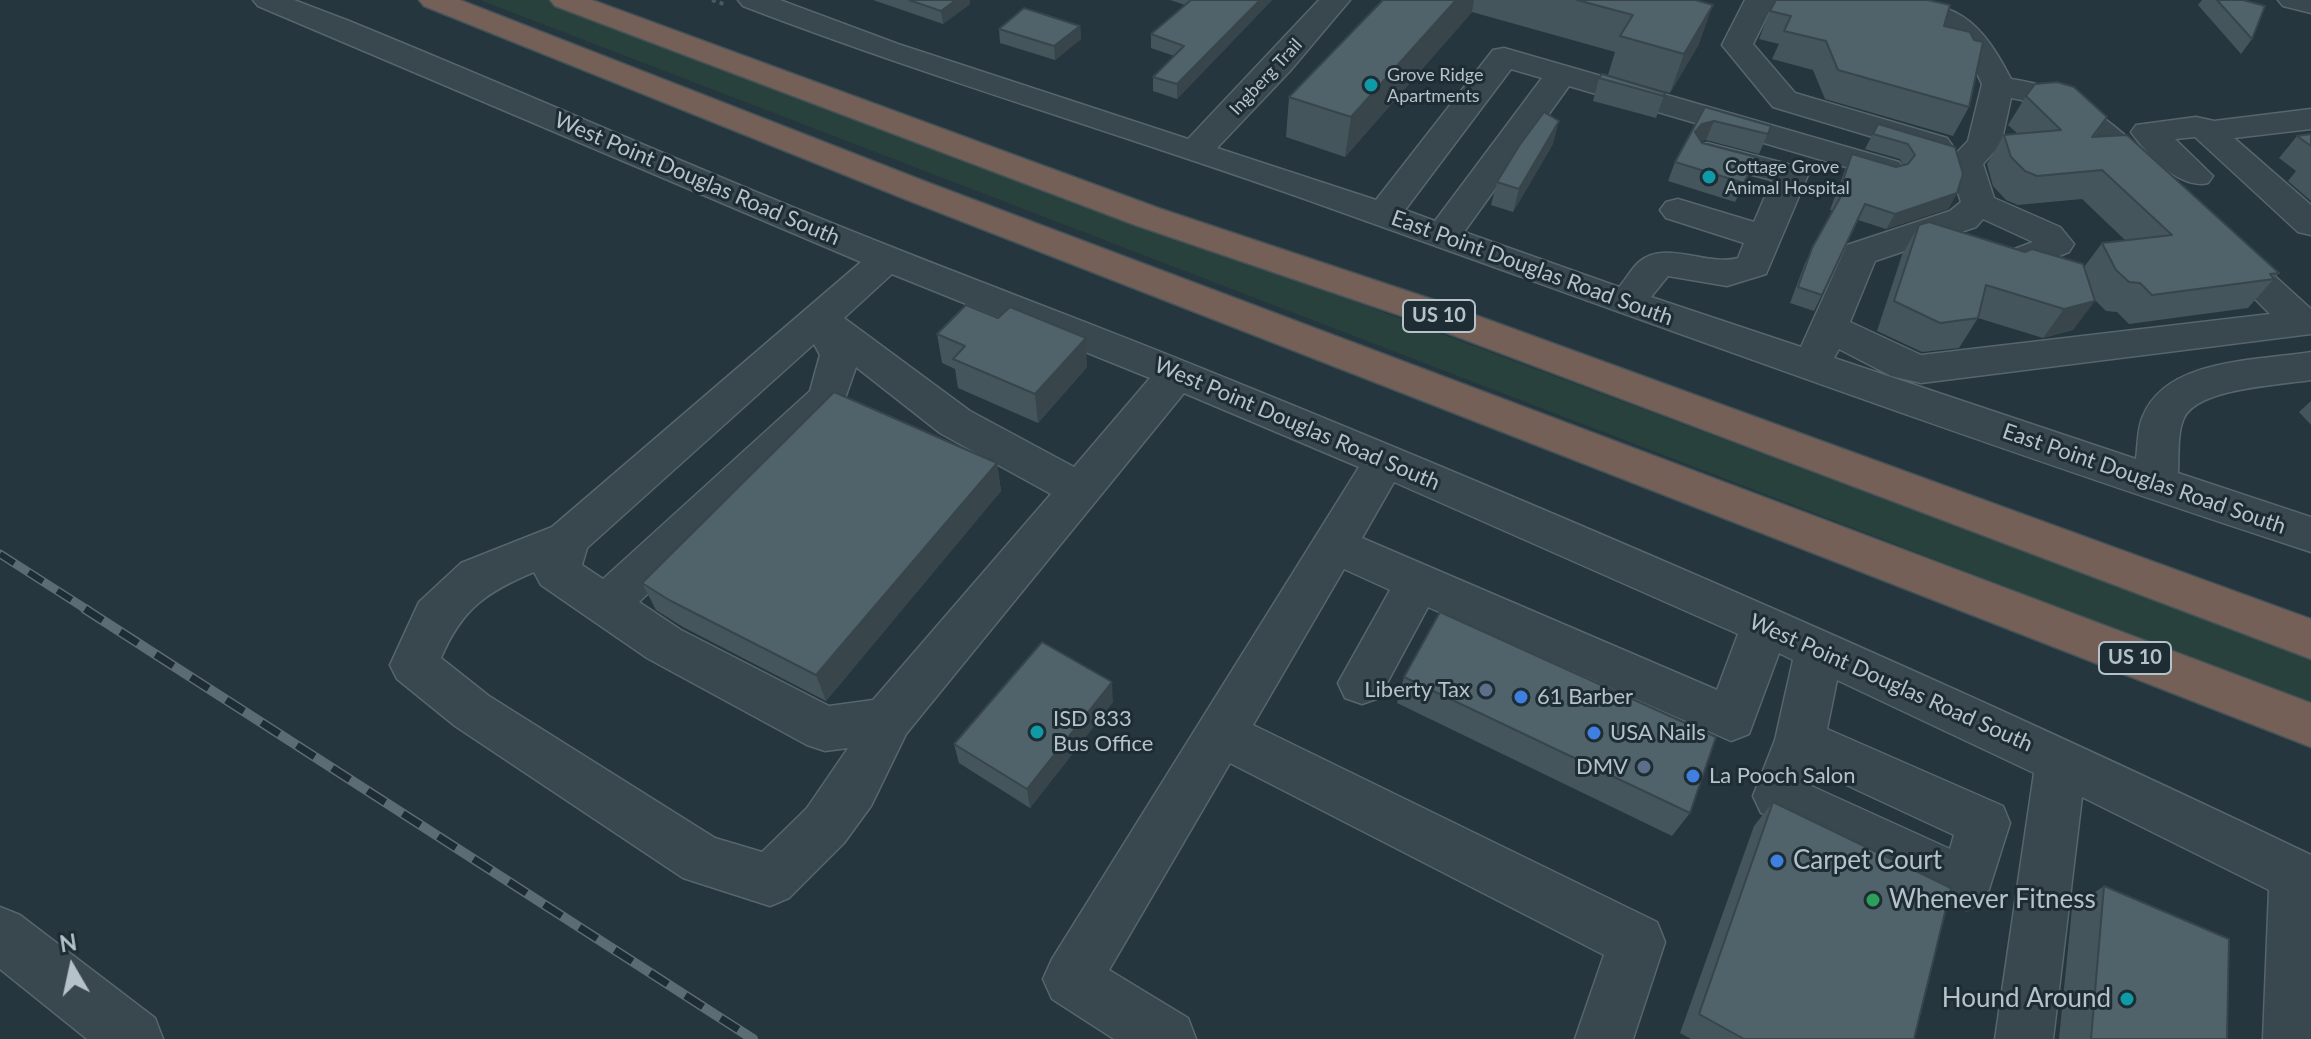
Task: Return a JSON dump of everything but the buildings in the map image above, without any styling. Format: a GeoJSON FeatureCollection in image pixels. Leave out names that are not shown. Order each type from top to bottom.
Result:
{"type":"FeatureCollection","features":[{"type":"Feature","properties":{"kind":"highway","name":"US 10"},"geometry":{"type":"LineString","coordinates":[[434,0],[947,202],[2311,725]]}},
{"type":"Feature","properties":{"kind":"highway","name":"US 10"},"geometry":{"type":"LineString","coordinates":[[565,0],[1148,217],[1418,308],[2311,639]]}},
{"type":"Feature","properties":{"kind":"highway"},"geometry":{"type":"LineString","coordinates":[[1958,590],[2311,747]]}},
{"type":"Feature","properties":{"kind":"street","name":"West Point Douglas Road South"},"geometry":{"type":"LineString","coordinates":[[268,0],[1385,461],[2061,759],[2304,880]]}},
{"type":"Feature","properties":{"kind":"street","name":"East Point Douglas Road South"},"geometry":{"type":"LineString","coordinates":[[753,0],[887,51],[1383,215],[1627,303],[2311,535]]}},
{"type":"Feature","properties":{"kind":"street","name":"Ingberg Trail"},"geometry":{"type":"LineString","coordinates":[[1194,152],[1279,64],[1335,0]]}},
{"type":"Feature","properties":{"kind":"street"},"geometry":{"type":"LineString","coordinates":[[1760,0],[1737,45],[1784,100],[1972,156]]}},
{"type":"Feature","properties":{"kind":"street"},"geometry":{"type":"LineString","coordinates":[[1882,0],[1946,16],[1981,50],[1997,87],[1984,144],[1965,162],[1979,204],[2047,235],[2056,244],[2053,248],[2006,266],[1913,236]]}},
{"type":"Feature","properties":{"kind":"street"},"geometry":{"type":"LineString","coordinates":[[2293,0],[2311,4]]}},
{"type":"Feature","properties":{"kind":"street"},"geometry":{"type":"LineString","coordinates":[[1383,215],[1504,57],[1887,169]]}},
{"type":"Feature","properties":{"kind":"street"},"geometry":{"type":"LineString","coordinates":[[1442,237],[1562,73]]}},
{"type":"Feature","properties":{"kind":"street"},"geometry":{"type":"LineString","coordinates":[[1829,327],[1905,366],[1921,369],[2303,323],[2184,197],[2066,104],[2046,95],[1997,87]]}},
{"type":"Feature","properties":{"kind":"street"},"geometry":{"type":"LineString","coordinates":[[2184,197],[2148,132],[2196,127],[2214,131],[2311,119]]}},
{"type":"Feature","properties":{"kind":"street"},"geometry":{"type":"LineString","coordinates":[[2214,131],[2211,136],[2220,147],[2311,224]]}},
{"type":"Feature","properties":{"kind":"street"},"geometry":{"type":"LineString","coordinates":[[1627,303],[1654,268],[1667,264],[1727,274],[1753,266],[1791,175],[1707,153]]}},
{"type":"Feature","properties":{"kind":"street"},"geometry":{"type":"LineString","coordinates":[[1813,367],[1860,253],[1963,219],[1979,204]]}},
{"type":"Feature","properties":{"kind":"street"},"geometry":{"type":"LineString","coordinates":[[1678,210],[1766,238]]}},
{"type":"Feature","properties":{"kind":"street"},"geometry":{"type":"LineString","coordinates":[[888,258],[568,539],[477,576],[436,616],[414,665],[472,711],[702,860],[770,880],[813,844],[860,781],[887,720],[1177,374]]}},
{"type":"Feature","properties":{"kind":"street"},"geometry":{"type":"LineString","coordinates":[[818,318],[955,422],[1079,490]]}},
{"type":"Feature","properties":{"kind":"street"},"geometry":{"type":"LineString","coordinates":[[605,605],[729,493],[828,397],[840,355],[818,318]]}},
{"type":"Feature","properties":{"kind":"street"},"geometry":{"type":"LineString","coordinates":[[2155,484],[2162,418],[2175,399],[2194,385],[2311,366]]}},
{"type":"Feature","properties":{"kind":"street"},"geometry":{"type":"LineString","coordinates":[[1167,1039],[1072,979],[1385,461]]}},
{"type":"Feature","properties":{"kind":"street"},"geometry":{"type":"LineString","coordinates":[[568,539],[557,572],[664,644],[825,729],[887,720]]}},
{"type":"Feature","properties":{"kind":"street"},"geometry":{"type":"LineString","coordinates":[[1334,545],[1731,719],[1764,627]]}},
{"type":"Feature","properties":{"kind":"street"},"geometry":{"type":"LineString","coordinates":[[1362,683],[1418,582]]}},
{"type":"Feature","properties":{"kind":"street"},"geometry":{"type":"LineString","coordinates":[[1800,740],[1819,652]]}},
{"type":"Feature","properties":{"kind":"street"},"geometry":{"type":"LineString","coordinates":[[1220,733],[1637,942],[1604,1039]]}},
{"type":"Feature","properties":{"kind":"street"},"geometry":{"type":"LineString","coordinates":[[2024,1039],[2061,759]]}},
{"type":"Feature","properties":{"kind":"street"},"geometry":{"type":"LineString","coordinates":[[2292,1039],[2304,880]]}},
{"type":"Feature","properties":{"kind":"street"},"geometry":{"type":"LineString","coordinates":[[0,934],[134,1039]]}},
{"type":"Feature","properties":{"kind":"green space"},"geometry":{"type":"Polygon","coordinates":[[[480,0],[548,0],[2311,659],[2311,704],[480,0]]]}},
{"type":"Feature","properties":{"kind":"railway"},"geometry":{"type":"LineString","coordinates":[[0,554],[89,611]]}},
{"type":"Feature","properties":{"kind":"railway"},"geometry":{"type":"LineString","coordinates":[[85,609],[753,1039]]}},
{"type":"Feature","properties":{"kind":"place","name":"Grove Ridge Apartments"},"geometry":{"type":"Point","coordinates":[1371,85]}},
{"type":"Feature","properties":{"kind":"place","name":"Cottage Grove Animal Hospital"},"geometry":{"type":"Point","coordinates":[1709,177]}},
{"type":"Feature","properties":{"kind":"place","name":"Liberty Tax"},"geometry":{"type":"Point","coordinates":[1486,690]}},
{"type":"Feature","properties":{"kind":"place","name":"61 Barber"},"geometry":{"type":"Point","coordinates":[1521,697]}},
{"type":"Feature","properties":{"kind":"place","name":"ISD 833 Bus Office"},"geometry":{"type":"Point","coordinates":[1037,732]}},
{"type":"Feature","properties":{"kind":"place","name":"USA Nails"},"geometry":{"type":"Point","coordinates":[1594,733]}},
{"type":"Feature","properties":{"kind":"place","name":"DMV"},"geometry":{"type":"Point","coordinates":[1644,767]}},
{"type":"Feature","properties":{"kind":"place","name":"La Pooch Salon"},"geometry":{"type":"Point","coordinates":[1693,776]}},
{"type":"Feature","properties":{"kind":"place","name":"Carpet Court"},"geometry":{"type":"Point","coordinates":[1777,861]}},
{"type":"Feature","properties":{"kind":"place","name":"Whenever Fitness"},"geometry":{"type":"Point","coordinates":[1873,900]}},
{"type":"Feature","properties":{"kind":"place","name":"Hound Around"},"geometry":{"type":"Point","coordinates":[2127,999]}}]}
